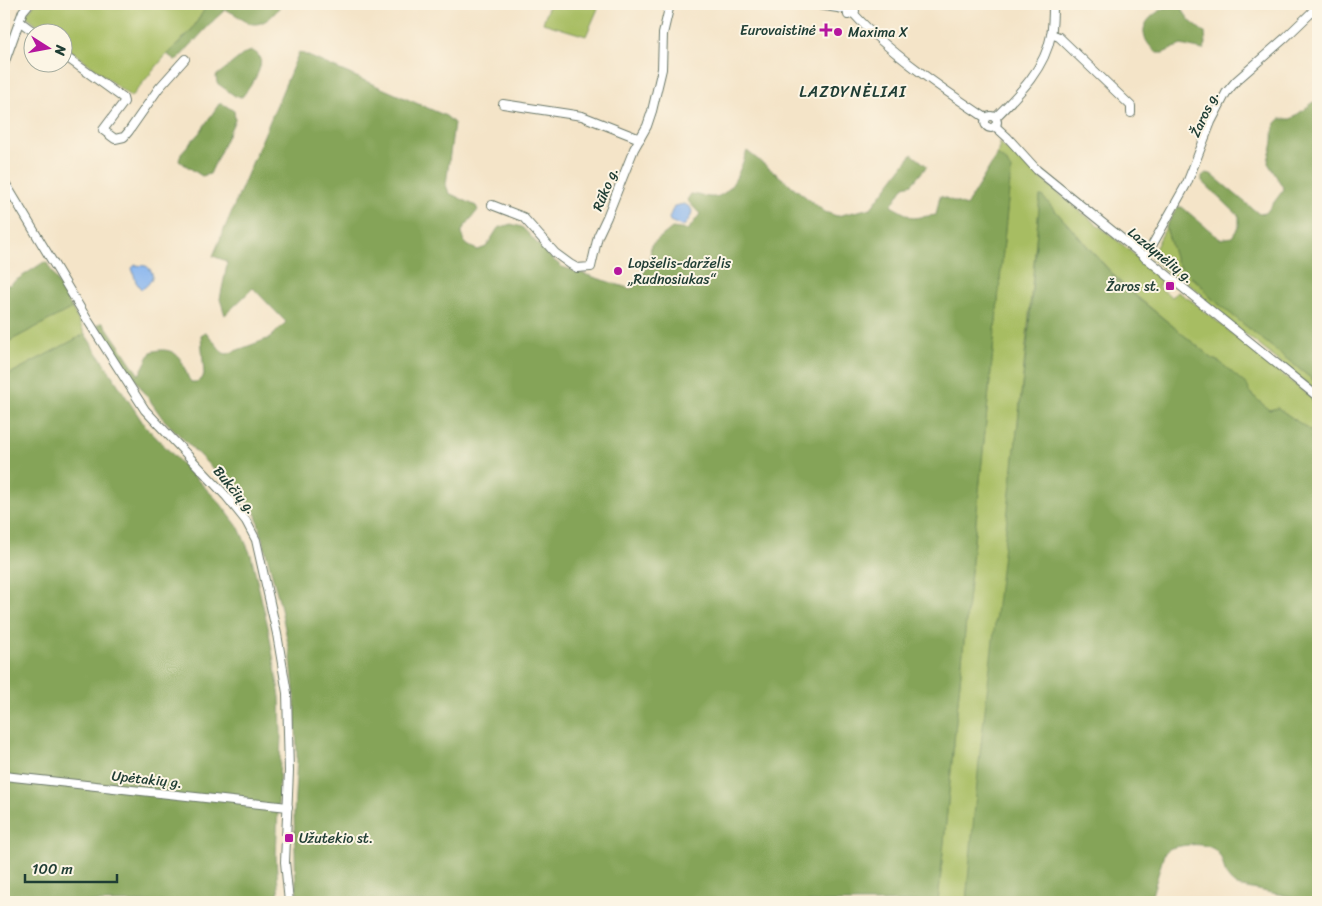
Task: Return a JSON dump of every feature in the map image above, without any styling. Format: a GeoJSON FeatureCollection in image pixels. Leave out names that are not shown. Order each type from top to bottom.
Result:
{"type":"FeatureCollection","features":[{"type":"Feature","properties":{"kind":"street"},"geometry":{"type":"LineString","coordinates":[[4,64],[23,11],[29,4]]}},
{"type":"Feature","properties":{"kind":"street","name":"Rūko g."},"geometry":{"type":"LineString","coordinates":[[492,205],[523,217],[555,253],[570,264],[577,268],[590,267],[598,236],[634,149],[647,126],[660,84],[663,34],[670,4]]}},
{"type":"Feature","properties":{"kind":"street","name":"Lazdynėlių g."},"geometry":{"type":"LineString","coordinates":[[812,4],[850,9],[863,24],[902,57],[992,121],[1037,170],[1318,397]]}},
{"type":"Feature","properties":{"kind":"street"},"geometry":{"type":"LineString","coordinates":[[992,121],[1037,71],[1043,60],[1051,34],[1053,4]]}},
{"type":"Feature","properties":{"kind":"street","name":"Žaros g."},"geometry":{"type":"LineString","coordinates":[[1145,258],[1187,183],[1211,122],[1226,93],[1236,81],[1304,19],[1317,4]]}},
{"type":"Feature","properties":{"kind":"street"},"geometry":{"type":"LineString","coordinates":[[1051,34],[1059,36],[1131,106],[1131,113]]}},
{"type":"Feature","properties":{"kind":"street"},"geometry":{"type":"LineString","coordinates":[[72,61],[123,98],[124,102],[103,130],[115,139],[124,137],[159,88],[185,59]]}},
{"type":"Feature","properties":{"kind":"street"},"geometry":{"type":"LineString","coordinates":[[503,104],[582,116],[640,139]]}},
{"type":"Feature","properties":{"kind":"street","name":"Bukčių g."},"geometry":{"type":"LineString","coordinates":[[4,180],[87,319],[145,410],[233,504],[246,521],[256,540],[282,659],[289,733],[285,862],[289,902]]}},
{"type":"Feature","properties":{"kind":"street","name":"Upėtakių g."},"geometry":{"type":"LineString","coordinates":[[4,776],[288,807]]}},
{"type":"Feature","properties":{"kind":"green space"},"geometry":{"type":"Polygon","coordinates":[[[35,4],[208,4],[191,31],[167,54],[131,97],[72,51],[72,22],[34,22],[25,15],[35,4]]]}},
{"type":"Feature","properties":{"kind":"green space"},"geometry":{"type":"Polygon","coordinates":[[[208,4],[281,4],[272,16],[259,24],[249,23],[225,10],[176,61],[167,54],[191,31],[208,4]]]}},
{"type":"Feature","properties":{"kind":"green space"},"geometry":{"type":"Polygon","coordinates":[[[549,4],[600,4],[586,36],[543,23],[549,4]]]}},
{"type":"Feature","properties":{"kind":"green space"},"geometry":{"type":"Polygon","coordinates":[[[1175,4],[1179,5],[1190,21],[1205,33],[1206,44],[1203,50],[1181,45],[1163,53],[1157,53],[1149,45],[1144,30],[1146,23],[1157,12],[1175,4]]]}},
{"type":"Feature","properties":{"kind":"green space"},"geometry":{"type":"Polygon","coordinates":[[[252,51],[258,55],[260,60],[258,73],[242,97],[235,96],[217,83],[216,76],[245,53],[252,51]]]}},
{"type":"Feature","properties":{"kind":"green space"},"geometry":{"type":"Polygon","coordinates":[[[299,52],[446,116],[454,123],[446,185],[449,193],[476,206],[478,210],[462,230],[464,241],[468,245],[478,250],[486,247],[498,228],[511,224],[522,227],[562,267],[631,289],[640,279],[647,266],[651,245],[672,228],[688,230],[700,214],[687,200],[691,194],[713,197],[725,193],[737,176],[747,151],[825,212],[837,216],[871,208],[912,154],[927,166],[912,184],[904,186],[891,206],[913,218],[936,215],[940,196],[966,206],[997,155],[1006,161],[1011,170],[938,902],[299,902],[296,888],[294,814],[297,757],[291,658],[280,604],[256,515],[243,496],[163,419],[97,325],[103,322],[139,375],[151,352],[167,350],[179,357],[191,382],[197,382],[202,379],[204,374],[201,336],[206,332],[223,353],[227,354],[270,338],[286,322],[253,288],[225,315],[220,299],[227,265],[226,261],[213,256],[299,52]]]}},
{"type":"Feature","properties":{"kind":"green space"},"geometry":{"type":"Polygon","coordinates":[[[1318,99],[1318,384],[1210,297],[1202,286],[1181,268],[1176,261],[1166,227],[1177,207],[1182,207],[1220,239],[1232,237],[1239,226],[1239,216],[1202,181],[1202,176],[1206,173],[1211,174],[1259,214],[1266,213],[1284,189],[1268,163],[1275,125],[1280,119],[1291,119],[1318,99]]]}},
{"type":"Feature","properties":{"kind":"green space"},"geometry":{"type":"Polygon","coordinates":[[[219,104],[223,104],[234,111],[235,120],[210,174],[202,176],[179,161],[181,153],[200,132],[219,104]]]}},
{"type":"Feature","properties":{"kind":"green space"},"geometry":{"type":"Polygon","coordinates":[[[1000,143],[1070,203],[1128,249],[1162,280],[1158,287],[1172,297],[1178,292],[1192,301],[1318,403],[1318,436],[1278,408],[1269,410],[1221,363],[1213,359],[1123,285],[1040,196],[1023,373],[966,902],[938,902],[1011,170],[1006,161],[997,155],[1000,143]]]}},
{"type":"Feature","properties":{"kind":"green space"},"geometry":{"type":"Polygon","coordinates":[[[1040,196],[1122,285],[1213,359],[1221,363],[1248,386],[1249,392],[1269,410],[1278,408],[1318,436],[1318,902],[1237,886],[1228,878],[1221,857],[1214,849],[1208,846],[1194,845],[1168,849],[1164,854],[1150,902],[966,902],[979,762],[1029,327],[1040,196]]]}},
{"type":"Feature","properties":{"kind":"green space"},"geometry":{"type":"Polygon","coordinates":[[[1166,227],[1176,261],[1181,268],[1202,286],[1210,297],[1318,384],[1318,393],[1208,304],[1201,294],[1183,279],[1168,273],[1152,259],[1152,255],[1166,227]]]}},
{"type":"Feature","properties":{"kind":"green space"},"geometry":{"type":"Polygon","coordinates":[[[44,262],[47,263],[72,308],[4,344],[4,285],[9,285],[44,262]]]}},
{"type":"Feature","properties":{"kind":"green space"},"geometry":{"type":"Polygon","coordinates":[[[72,308],[85,334],[4,377],[4,344],[72,308]]]}},
{"type":"Feature","properties":{"kind":"green space"},"geometry":{"type":"Polygon","coordinates":[[[85,334],[145,426],[220,503],[239,528],[251,555],[268,627],[280,697],[281,736],[276,857],[279,902],[4,902],[4,377],[85,334]]]}},
{"type":"Feature","properties":{"kind":"water"},"geometry":{"type":"Polygon","coordinates":[[[684,204],[690,207],[692,211],[685,225],[681,226],[670,221],[669,218],[674,206],[684,204]]]}},
{"type":"Feature","properties":{"kind":"water"},"geometry":{"type":"Polygon","coordinates":[[[135,265],[146,266],[152,273],[149,283],[141,289],[136,282],[132,268],[135,265]]]}},
{"type":"Feature","properties":{"kind":"place","name":"Eurovaistinė"},"geometry":{"type":"Point","coordinates":[826,30]}},
{"type":"Feature","properties":{"kind":"place","name":"Maxima X"},"geometry":{"type":"Point","coordinates":[838,32]}},
{"type":"Feature","properties":{"kind":"place","name":"Lopšelis-darželis „Rudnosiukas“"},"geometry":{"type":"Point","coordinates":[618,271]}},
{"type":"Feature","properties":{"kind":"place","name":"Žaros st."},"geometry":{"type":"Point","coordinates":[1170,286]}},
{"type":"Feature","properties":{"kind":"place","name":"Užutekio st."},"geometry":{"type":"Point","coordinates":[289,838]}},
{"type":"Feature","properties":{"kind":"district","name":"LAZDYNĖLIAI"},"geometry":{"type":"Point","coordinates":[853,91]}}]}
